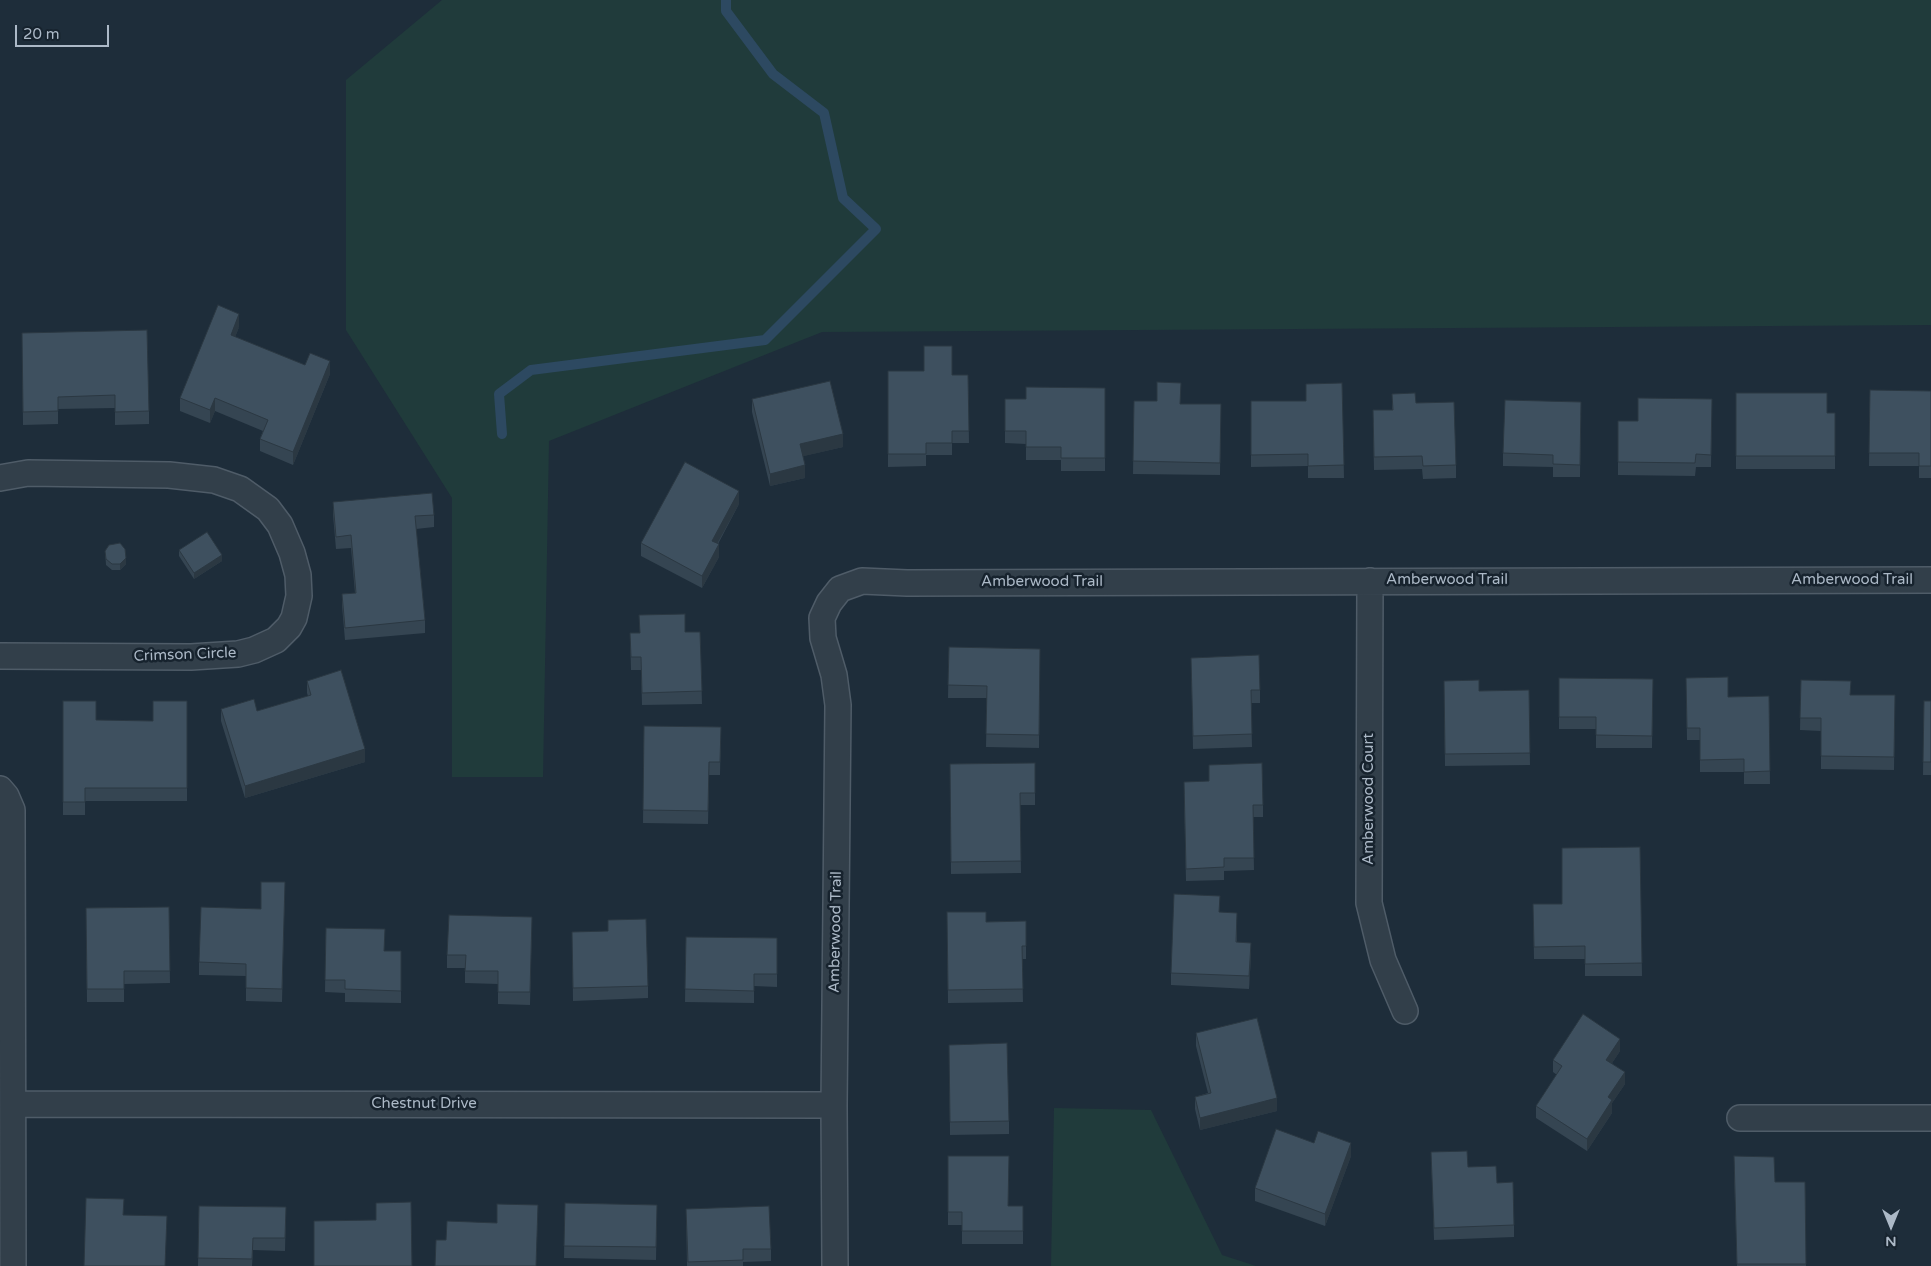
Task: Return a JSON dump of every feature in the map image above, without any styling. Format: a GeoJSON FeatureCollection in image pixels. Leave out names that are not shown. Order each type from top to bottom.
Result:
{"type":"FeatureCollection","features":[{"type":"Feature","properties":{"kind":"street","name":"Crimson Circle"},"geometry":{"type":"LineString","coordinates":[[0,478],[28,473],[169,475],[214,480],[240,490],[268,509],[280,525],[292,553],[298,575],[299,596],[290,627],[276,640],[254,650],[238,654],[191,657],[0,656]]}},
{"type":"Feature","properties":{"kind":"street","name":"Amberwood Trail"},"geometry":{"type":"LineString","coordinates":[[835,1266],[834,1105],[838,705],[834,675],[823,638],[822,618],[828,603],[840,590],[848,585],[862,581],[907,583],[1931,580]]}},
{"type":"Feature","properties":{"kind":"street","name":"Amberwood Court"},"geometry":{"type":"LineString","coordinates":[[1370,581],[1369,903],[1383,960],[1405,1010]]}},
{"type":"Feature","properties":{"kind":"street"},"geometry":{"type":"LineString","coordinates":[[0,789],[6,796],[12,810],[6,883],[13,1104],[13,1266]]}},
{"type":"Feature","properties":{"kind":"street","name":"Chestnut Drive"},"geometry":{"type":"LineString","coordinates":[[13,1104],[834,1105]]}},
{"type":"Feature","properties":{"kind":"street"},"geometry":{"type":"LineString","coordinates":[[1740,1118],[1931,1118]]}},
{"type":"Feature","properties":{"kind":"green space"},"geometry":{"type":"Polygon","coordinates":[[[442,0],[1931,0],[1931,325],[822,332],[549,441],[543,777],[452,777],[452,498],[346,330],[346,80],[442,0]]]}},
{"type":"Feature","properties":{"kind":"green space"},"geometry":{"type":"Polygon","coordinates":[[[1054,1108],[1151,1110],[1222,1255],[1256,1266],[1051,1266],[1054,1108]]]}},
{"type":"Feature","properties":{"kind":"building"},"geometry":{"type":"Polygon","coordinates":[[[218,305],[239,314],[231,335],[305,365],[310,353],[330,361],[293,452],[260,439],[268,420],[215,398],[210,410],[180,398],[218,305]]]}},
{"type":"Feature","properties":{"kind":"building"},"geometry":{"type":"Polygon","coordinates":[[[147,330],[149,411],[115,412],[115,395],[58,397],[58,411],[23,412],[22,333],[147,330]]]}},
{"type":"Feature","properties":{"kind":"building"},"geometry":{"type":"Polygon","coordinates":[[[924,346],[952,346],[952,375],[968,375],[969,431],[952,431],[952,443],[926,443],[926,454],[888,454],[888,371],[924,371],[924,346]]]}},
{"type":"Feature","properties":{"kind":"building"},"geometry":{"type":"Polygon","coordinates":[[[830,381],[843,434],[800,444],[805,465],[770,474],[752,399],[830,381]]]}},
{"type":"Feature","properties":{"kind":"building"},"geometry":{"type":"Polygon","coordinates":[[[1157,382],[1181,383],[1180,404],[1221,404],[1220,463],[1133,461],[1134,401],[1157,401],[1157,382]]]}},
{"type":"Feature","properties":{"kind":"building"},"geometry":{"type":"Polygon","coordinates":[[[1342,383],[1344,465],[1308,466],[1308,454],[1251,455],[1251,401],[1306,401],[1306,384],[1342,383]]]}},
{"type":"Feature","properties":{"kind":"building"},"geometry":{"type":"Polygon","coordinates":[[[1026,387],[1105,388],[1105,458],[1061,458],[1061,447],[1026,447],[1026,431],[1005,431],[1005,399],[1026,399],[1026,387]]]}},
{"type":"Feature","properties":{"kind":"building"},"geometry":{"type":"Polygon","coordinates":[[[1870,390],[1931,391],[1931,466],[1919,466],[1919,453],[1869,453],[1870,390]]]}},
{"type":"Feature","properties":{"kind":"building"},"geometry":{"type":"Polygon","coordinates":[[[1415,393],[1416,403],[1454,402],[1456,465],[1423,466],[1422,456],[1374,457],[1373,410],[1393,410],[1392,394],[1415,393]]]}},
{"type":"Feature","properties":{"kind":"building"},"geometry":{"type":"Polygon","coordinates":[[[1736,393],[1827,393],[1827,413],[1835,413],[1835,456],[1736,456],[1736,393]]]}},
{"type":"Feature","properties":{"kind":"building"},"geometry":{"type":"Polygon","coordinates":[[[1638,398],[1712,399],[1711,455],[1696,454],[1695,463],[1618,462],[1618,421],[1638,421],[1638,398]]]}},
{"type":"Feature","properties":{"kind":"building"},"geometry":{"type":"Polygon","coordinates":[[[1505,400],[1581,402],[1580,465],[1553,464],[1553,455],[1503,453],[1505,400]]]}},
{"type":"Feature","properties":{"kind":"building"},"geometry":{"type":"Polygon","coordinates":[[[685,462],[739,491],[712,541],[719,544],[702,576],[641,543],[685,462]]]}},
{"type":"Feature","properties":{"kind":"building"},"geometry":{"type":"Polygon","coordinates":[[[432,493],[434,515],[415,516],[425,620],[345,628],[342,594],[356,593],[351,535],[336,537],[333,502],[432,493]]]}},
{"type":"Feature","properties":{"kind":"building"},"geometry":{"type":"Polygon","coordinates":[[[207,532],[222,555],[194,573],[179,550],[207,532]]]}},
{"type":"Feature","properties":{"kind":"building"},"geometry":{"type":"Polygon","coordinates":[[[120,543],[125,549],[126,558],[120,564],[112,564],[106,559],[105,551],[109,545],[120,543]]]}},
{"type":"Feature","properties":{"kind":"building"},"geometry":{"type":"Polygon","coordinates":[[[685,614],[685,632],[700,632],[702,691],[642,693],[641,657],[631,657],[630,633],[640,633],[639,615],[685,614]]]}},
{"type":"Feature","properties":{"kind":"building"},"geometry":{"type":"Polygon","coordinates":[[[949,647],[1040,649],[1039,735],[986,734],[987,686],[948,685],[949,647]]]}},
{"type":"Feature","properties":{"kind":"building"},"geometry":{"type":"Polygon","coordinates":[[[1259,655],[1260,690],[1251,690],[1252,734],[1193,736],[1191,658],[1259,655]]]}},
{"type":"Feature","properties":{"kind":"building"},"geometry":{"type":"Polygon","coordinates":[[[341,670],[365,749],[245,786],[221,709],[254,699],[257,711],[311,695],[307,681],[341,670]]]}},
{"type":"Feature","properties":{"kind":"building"},"geometry":{"type":"Polygon","coordinates":[[[1728,677],[1728,697],[1769,696],[1770,771],[1744,772],[1744,759],[1700,760],[1700,728],[1687,728],[1686,678],[1728,677]]]}},
{"type":"Feature","properties":{"kind":"building"},"geometry":{"type":"Polygon","coordinates":[[[1559,678],[1653,679],[1652,736],[1596,735],[1596,717],[1559,717],[1559,678]]]}},
{"type":"Feature","properties":{"kind":"building"},"geometry":{"type":"Polygon","coordinates":[[[1479,680],[1479,691],[1529,690],[1530,753],[1445,754],[1444,681],[1479,680]]]}},
{"type":"Feature","properties":{"kind":"building"},"geometry":{"type":"Polygon","coordinates":[[[1801,680],[1851,681],[1850,695],[1895,695],[1894,757],[1821,756],[1821,718],[1800,718],[1801,680]]]}},
{"type":"Feature","properties":{"kind":"building"},"geometry":{"type":"Polygon","coordinates":[[[63,701],[96,701],[96,720],[153,721],[153,701],[187,701],[187,788],[85,788],[85,802],[63,802],[63,701]]]}},
{"type":"Feature","properties":{"kind":"building"},"geometry":{"type":"Polygon","coordinates":[[[1924,701],[1931,701],[1931,762],[1923,762],[1924,701]]]}},
{"type":"Feature","properties":{"kind":"building"},"geometry":{"type":"Polygon","coordinates":[[[644,726],[721,727],[720,762],[709,762],[708,811],[643,810],[644,726]]]}},
{"type":"Feature","properties":{"kind":"building"},"geometry":{"type":"Polygon","coordinates":[[[1035,763],[1035,793],[1020,793],[1021,861],[951,862],[950,764],[1035,763]]]}},
{"type":"Feature","properties":{"kind":"building"},"geometry":{"type":"Polygon","coordinates":[[[1262,763],[1263,805],[1253,805],[1254,858],[1224,858],[1224,867],[1186,869],[1184,782],[1209,781],[1209,765],[1262,763]]]}},
{"type":"Feature","properties":{"kind":"building"},"geometry":{"type":"Polygon","coordinates":[[[1640,847],[1642,963],[1585,964],[1585,946],[1534,947],[1533,904],[1562,904],[1562,848],[1640,847]]]}},
{"type":"Feature","properties":{"kind":"building"},"geometry":{"type":"Polygon","coordinates":[[[261,882],[285,882],[282,989],[246,988],[246,964],[199,962],[201,907],[261,909],[261,882]]]}},
{"type":"Feature","properties":{"kind":"building"},"geometry":{"type":"Polygon","coordinates":[[[1174,894],[1220,896],[1219,912],[1237,913],[1236,942],[1251,943],[1249,976],[1171,973],[1174,894]]]}},
{"type":"Feature","properties":{"kind":"building"},"geometry":{"type":"Polygon","coordinates":[[[169,907],[170,971],[124,971],[124,989],[87,989],[86,908],[169,907]]]}},
{"type":"Feature","properties":{"kind":"building"},"geometry":{"type":"Polygon","coordinates":[[[947,912],[986,912],[986,922],[1026,921],[1026,946],[1022,946],[1023,989],[948,990],[947,912]]]}},
{"type":"Feature","properties":{"kind":"building"},"geometry":{"type":"Polygon","coordinates":[[[449,915],[532,917],[530,992],[498,992],[498,971],[465,971],[466,955],[447,955],[449,915]]]}},
{"type":"Feature","properties":{"kind":"building"},"geometry":{"type":"Polygon","coordinates":[[[646,919],[648,986],[573,988],[572,932],[608,931],[608,920],[646,919]]]}},
{"type":"Feature","properties":{"kind":"building"},"geometry":{"type":"Polygon","coordinates":[[[326,928],[385,929],[384,951],[401,951],[401,991],[345,989],[345,980],[325,980],[326,928]]]}},
{"type":"Feature","properties":{"kind":"building"},"geometry":{"type":"Polygon","coordinates":[[[686,937],[777,938],[777,974],[754,974],[754,991],[685,989],[686,937]]]}},
{"type":"Feature","properties":{"kind":"building"},"geometry":{"type":"Polygon","coordinates":[[[1583,1014],[1620,1039],[1606,1060],[1625,1072],[1608,1097],[1612,1100],[1587,1139],[1536,1106],[1562,1066],[1553,1060],[1583,1014]]]}},
{"type":"Feature","properties":{"kind":"building"},"geometry":{"type":"Polygon","coordinates":[[[1257,1018],[1277,1098],[1200,1118],[1195,1097],[1211,1093],[1196,1033],[1257,1018]]]}},
{"type":"Feature","properties":{"kind":"building"},"geometry":{"type":"Polygon","coordinates":[[[1007,1043],[1009,1121],[950,1122],[949,1045],[1007,1043]]]}},
{"type":"Feature","properties":{"kind":"building"},"geometry":{"type":"Polygon","coordinates":[[[1276,1129],[1314,1143],[1318,1131],[1351,1143],[1325,1214],[1255,1188],[1276,1129]]]}},
{"type":"Feature","properties":{"kind":"building"},"geometry":{"type":"Polygon","coordinates":[[[1467,1151],[1468,1167],[1496,1166],[1497,1183],[1513,1182],[1514,1225],[1434,1228],[1431,1152],[1467,1151]]]}},
{"type":"Feature","properties":{"kind":"building"},"geometry":{"type":"Polygon","coordinates":[[[948,1156],[1009,1156],[1008,1206],[1023,1206],[1023,1231],[962,1231],[962,1212],[948,1212],[948,1156]]]}},
{"type":"Feature","properties":{"kind":"building"},"geometry":{"type":"Polygon","coordinates":[[[1734,1156],[1774,1157],[1775,1182],[1805,1182],[1806,1264],[1737,1264],[1734,1156]]]}},
{"type":"Feature","properties":{"kind":"building"},"geometry":{"type":"Polygon","coordinates":[[[86,1198],[124,1199],[123,1215],[167,1216],[165,1266],[84,1266],[86,1198]]]}},
{"type":"Feature","properties":{"kind":"building"},"geometry":{"type":"Polygon","coordinates":[[[411,1202],[412,1266],[314,1266],[314,1221],[376,1220],[376,1203],[411,1202]]]}},
{"type":"Feature","properties":{"kind":"building"},"geometry":{"type":"Polygon","coordinates":[[[565,1203],[657,1205],[656,1247],[564,1246],[565,1203]]]}},
{"type":"Feature","properties":{"kind":"building"},"geometry":{"type":"Polygon","coordinates":[[[497,1204],[538,1205],[536,1266],[435,1266],[436,1240],[446,1240],[447,1221],[497,1223],[497,1204]]]}},
{"type":"Feature","properties":{"kind":"building"},"geometry":{"type":"Polygon","coordinates":[[[199,1206],[286,1207],[285,1238],[253,1238],[252,1259],[198,1258],[199,1206]]]}},
{"type":"Feature","properties":{"kind":"building"},"geometry":{"type":"Polygon","coordinates":[[[769,1206],[771,1249],[743,1249],[743,1260],[688,1262],[686,1209],[769,1206]]]}},
{"type":"Feature","properties":{"kind":"waterway"},"geometry":{"type":"LineString","coordinates":[[502,434],[499,394],[531,370],[765,340],[876,229],[843,198],[824,113],[773,74],[726,11],[726,0]]}}]}
